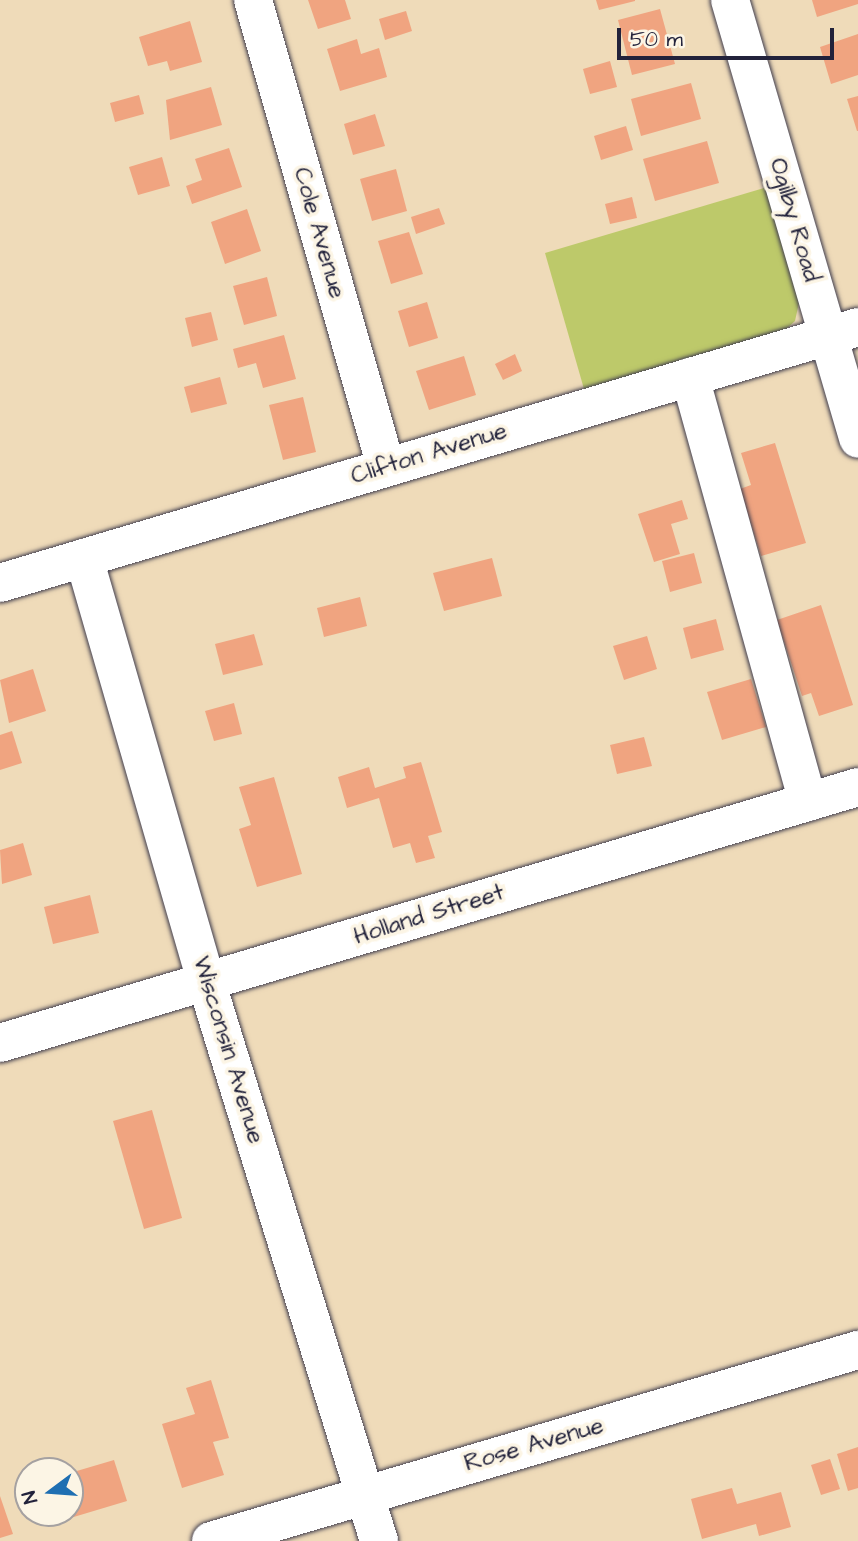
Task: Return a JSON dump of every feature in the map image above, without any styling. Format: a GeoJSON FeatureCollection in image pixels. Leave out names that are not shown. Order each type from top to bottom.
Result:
{"type":"FeatureCollection","features":[{"type":"Feature","properties":{"kind":"street","name":"Cole Avenue"},"geometry":{"type":"LineString","coordinates":[[253,0],[386,467]]}},
{"type":"Feature","properties":{"kind":"street","name":"Ogilby Road"},"geometry":{"type":"LineString","coordinates":[[730,0],[843,331],[858,439]]}},
{"type":"Feature","properties":{"kind":"street","name":"Clifton Avenue"},"geometry":{"type":"LineString","coordinates":[[0,583],[843,331]]}},
{"type":"Feature","properties":{"kind":"street"},"geometry":{"type":"LineString","coordinates":[[690,377],[808,802]]}},
{"type":"Feature","properties":{"kind":"street","name":"Wisconsin Avenue"},"geometry":{"type":"LineString","coordinates":[[84,558],[206,981],[379,1541]]}},
{"type":"Feature","properties":{"kind":"street","name":"Holland Street"},"geometry":{"type":"LineString","coordinates":[[0,1043],[858,787]]}},
{"type":"Feature","properties":{"kind":"street","name":"Rose Avenue"},"geometry":{"type":"LineString","coordinates":[[211,1541],[858,1350]]}},
{"type":"Feature","properties":{"kind":"green space"},"geometry":{"type":"Polygon","coordinates":[[[767,187],[800,298],[795,321],[786,329],[584,389],[545,253],[767,187]]]}},
{"type":"Feature","properties":{"kind":"building"},"geometry":{"type":"Polygon","coordinates":[[[308,0],[345,0],[351,19],[318,29],[308,0]]]}},
{"type":"Feature","properties":{"kind":"building"},"geometry":{"type":"Polygon","coordinates":[[[596,0],[635,0],[635,1],[599,10],[596,0]]]}},
{"type":"Feature","properties":{"kind":"building"},"geometry":{"type":"Polygon","coordinates":[[[812,0],[858,0],[858,4],[817,17],[812,0]]]}},
{"type":"Feature","properties":{"kind":"building"},"geometry":{"type":"Polygon","coordinates":[[[660,9],[675,64],[632,75],[618,20],[660,9]]]}},
{"type":"Feature","properties":{"kind":"building"},"geometry":{"type":"Polygon","coordinates":[[[406,11],[412,31],[385,40],[379,19],[406,11]]]}},
{"type":"Feature","properties":{"kind":"building"},"geometry":{"type":"Polygon","coordinates":[[[190,21],[202,62],[170,71],[167,61],[148,66],[139,37],[190,21]]]}},
{"type":"Feature","properties":{"kind":"building"},"geometry":{"type":"Polygon","coordinates":[[[858,34],[858,75],[831,84],[820,47],[858,34]]]}},
{"type":"Feature","properties":{"kind":"building"},"geometry":{"type":"Polygon","coordinates":[[[357,39],[361,54],[379,48],[387,77],[340,91],[327,49],[357,39]]]}},
{"type":"Feature","properties":{"kind":"building"},"geometry":{"type":"Polygon","coordinates":[[[610,61],[617,87],[590,94],[583,69],[610,61]]]}},
{"type":"Feature","properties":{"kind":"building"},"geometry":{"type":"Polygon","coordinates":[[[691,83],[701,119],[641,136],[631,99],[691,83]]]}},
{"type":"Feature","properties":{"kind":"building"},"geometry":{"type":"Polygon","coordinates":[[[211,87],[222,125],[170,140],[166,100],[211,87]]]}},
{"type":"Feature","properties":{"kind":"building"},"geometry":{"type":"Polygon","coordinates":[[[139,95],[144,114],[115,122],[110,103],[139,95]]]}},
{"type":"Feature","properties":{"kind":"building"},"geometry":{"type":"Polygon","coordinates":[[[858,96],[858,131],[857,131],[847,99],[858,96]]]}},
{"type":"Feature","properties":{"kind":"building"},"geometry":{"type":"Polygon","coordinates":[[[375,114],[385,146],[353,155],[344,124],[375,114]]]}},
{"type":"Feature","properties":{"kind":"building"},"geometry":{"type":"Polygon","coordinates":[[[626,126],[633,150],[601,160],[594,136],[626,126]]]}},
{"type":"Feature","properties":{"kind":"building"},"geometry":{"type":"Polygon","coordinates":[[[707,141],[719,183],[655,201],[643,159],[707,141]]]}},
{"type":"Feature","properties":{"kind":"building"},"geometry":{"type":"Polygon","coordinates":[[[229,148],[242,187],[192,204],[186,186],[202,180],[195,159],[229,148]]]}},
{"type":"Feature","properties":{"kind":"building"},"geometry":{"type":"Polygon","coordinates":[[[162,157],[170,186],[138,195],[129,167],[162,157]]]}},
{"type":"Feature","properties":{"kind":"building"},"geometry":{"type":"Polygon","coordinates":[[[396,169],[407,211],[372,221],[360,179],[396,169]]]}},
{"type":"Feature","properties":{"kind":"building"},"geometry":{"type":"Polygon","coordinates":[[[632,197],[637,218],[610,224],[605,204],[632,197]]]}},
{"type":"Feature","properties":{"kind":"building"},"geometry":{"type":"Polygon","coordinates":[[[439,208],[445,224],[416,234],[411,217],[439,208]]]}},
{"type":"Feature","properties":{"kind":"building"},"geometry":{"type":"Polygon","coordinates":[[[247,209],[261,251],[225,264],[211,222],[247,209]]]}},
{"type":"Feature","properties":{"kind":"building"},"geometry":{"type":"Polygon","coordinates":[[[409,232],[423,274],[391,284],[378,241],[409,232]]]}},
{"type":"Feature","properties":{"kind":"building"},"geometry":{"type":"Polygon","coordinates":[[[267,277],[277,316],[244,325],[233,286],[267,277]]]}},
{"type":"Feature","properties":{"kind":"building"},"geometry":{"type":"Polygon","coordinates":[[[427,302],[438,338],[409,347],[398,311],[427,302]]]}},
{"type":"Feature","properties":{"kind":"building"},"geometry":{"type":"Polygon","coordinates":[[[211,312],[218,340],[192,347],[185,318],[211,312]]]}},
{"type":"Feature","properties":{"kind":"building"},"geometry":{"type":"Polygon","coordinates":[[[284,335],[296,379],[263,388],[256,363],[238,368],[233,349],[284,335]]]}},
{"type":"Feature","properties":{"kind":"building"},"geometry":{"type":"Polygon","coordinates":[[[515,354],[522,371],[503,380],[495,364],[515,354]]]}},
{"type":"Feature","properties":{"kind":"building"},"geometry":{"type":"Polygon","coordinates":[[[464,356],[476,395],[429,410],[416,371],[464,356]]]}},
{"type":"Feature","properties":{"kind":"building"},"geometry":{"type":"Polygon","coordinates":[[[220,377],[227,404],[191,413],[184,387],[220,377]]]}},
{"type":"Feature","properties":{"kind":"building"},"geometry":{"type":"Polygon","coordinates":[[[303,397],[316,452],[283,460],[269,405],[303,397]]]}},
{"type":"Feature","properties":{"kind":"building"},"geometry":{"type":"Polygon","coordinates":[[[775,443],[806,543],[761,556],[740,489],[751,485],[741,453],[775,443]]]}},
{"type":"Feature","properties":{"kind":"building"},"geometry":{"type":"Polygon","coordinates":[[[682,500],[688,519],[671,524],[680,554],[654,562],[638,514],[682,500]]]}},
{"type":"Feature","properties":{"kind":"building"},"geometry":{"type":"Polygon","coordinates":[[[694,553],[702,583],[670,592],[662,561],[694,553]]]}},
{"type":"Feature","properties":{"kind":"building"},"geometry":{"type":"Polygon","coordinates":[[[492,558],[502,596],[444,611],[433,573],[492,558]]]}},
{"type":"Feature","properties":{"kind":"building"},"geometry":{"type":"Polygon","coordinates":[[[360,597],[367,626],[324,637],[317,608],[360,597]]]}},
{"type":"Feature","properties":{"kind":"building"},"geometry":{"type":"Polygon","coordinates":[[[821,605],[853,705],[819,716],[811,693],[802,696],[777,620],[821,605]]]}},
{"type":"Feature","properties":{"kind":"building"},"geometry":{"type":"Polygon","coordinates":[[[716,619],[724,650],[691,659],[683,628],[716,619]]]}},
{"type":"Feature","properties":{"kind":"building"},"geometry":{"type":"Polygon","coordinates":[[[254,634],[263,665],[223,675],[215,644],[254,634]]]}},
{"type":"Feature","properties":{"kind":"building"},"geometry":{"type":"Polygon","coordinates":[[[647,636],[657,669],[624,680],[613,646],[647,636]]]}},
{"type":"Feature","properties":{"kind":"building"},"geometry":{"type":"Polygon","coordinates":[[[33,669],[46,711],[9,723],[0,680],[33,669]]]}},
{"type":"Feature","properties":{"kind":"building"},"geometry":{"type":"Polygon","coordinates":[[[751,679],[766,727],[722,740],[707,692],[751,679]]]}},
{"type":"Feature","properties":{"kind":"building"},"geometry":{"type":"Polygon","coordinates":[[[234,703],[242,734],[214,741],[205,711],[234,703]]]}},
{"type":"Feature","properties":{"kind":"building"},"geometry":{"type":"Polygon","coordinates":[[[12,731],[22,763],[0,770],[0,735],[12,731]]]}},
{"type":"Feature","properties":{"kind":"building"},"geometry":{"type":"Polygon","coordinates":[[[644,737],[652,766],[617,774],[610,745],[644,737]]]}},
{"type":"Feature","properties":{"kind":"building"},"geometry":{"type":"Polygon","coordinates":[[[421,762],[442,832],[428,836],[435,858],[416,863],[410,843],[393,848],[379,798],[347,808],[338,777],[369,767],[375,788],[406,778],[403,767],[421,762]]]}},
{"type":"Feature","properties":{"kind":"building"},"geometry":{"type":"Polygon","coordinates":[[[274,777],[302,874],[257,887],[239,829],[251,825],[239,787],[274,777]]]}},
{"type":"Feature","properties":{"kind":"building"},"geometry":{"type":"Polygon","coordinates":[[[23,843],[32,875],[2,884],[0,850],[23,843]]]}},
{"type":"Feature","properties":{"kind":"building"},"geometry":{"type":"Polygon","coordinates":[[[90,895],[99,933],[53,944],[44,907],[90,895]]]}},
{"type":"Feature","properties":{"kind":"building"},"geometry":{"type":"Polygon","coordinates":[[[152,1110],[182,1218],[144,1229],[113,1121],[152,1110]]]}},
{"type":"Feature","properties":{"kind":"building"},"geometry":{"type":"Polygon","coordinates":[[[211,1380],[229,1438],[213,1442],[224,1475],[182,1488],[162,1424],[195,1414],[186,1388],[211,1380]]]}},
{"type":"Feature","properties":{"kind":"building"},"geometry":{"type":"Polygon","coordinates":[[[858,1447],[858,1488],[848,1491],[837,1454],[858,1447]]]}},
{"type":"Feature","properties":{"kind":"building"},"geometry":{"type":"Polygon","coordinates":[[[830,1459],[840,1489],[821,1495],[811,1465],[830,1459]]]}},
{"type":"Feature","properties":{"kind":"building"},"geometry":{"type":"Polygon","coordinates":[[[114,1460],[127,1501],[84,1514],[84,1469],[114,1460]]]}},
{"type":"Feature","properties":{"kind":"building"},"geometry":{"type":"Polygon","coordinates":[[[732,1488],[737,1504],[781,1492],[791,1527],[759,1536],[756,1524],[702,1539],[691,1499],[732,1488]]]}},
{"type":"Feature","properties":{"kind":"building"},"geometry":{"type":"Polygon","coordinates":[[[0,1496],[13,1534],[0,1538],[0,1496]]]}}]}
